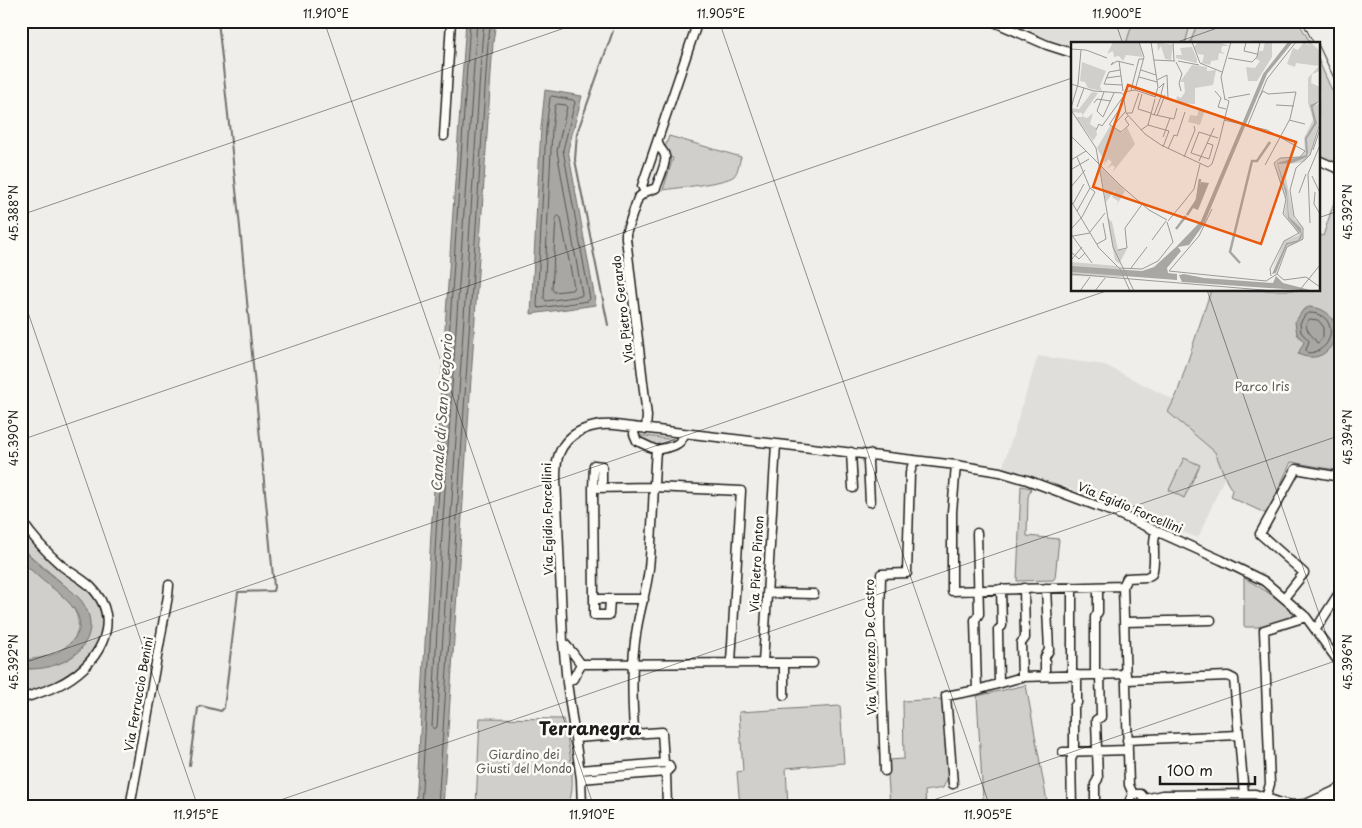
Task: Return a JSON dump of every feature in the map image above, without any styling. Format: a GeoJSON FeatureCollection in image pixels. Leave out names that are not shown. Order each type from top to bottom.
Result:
{"type":"FeatureCollection","features":[{"type":"Feature","properties":{"kind":"street"},"geometry":{"type":"LineString","coordinates":[[444,136],[451,21]]}},
{"type":"Feature","properties":{"kind":"street","name":"Via Pietro Gerardo"},"geometry":{"type":"LineString","coordinates":[[643,194],[642,186],[657,148],[698,21]]}},
{"type":"Feature","properties":{"kind":"street"},"geometry":{"type":"LineString","coordinates":[[992,21],[1037,41],[1071,53]]}},
{"type":"Feature","properties":{"kind":"street","name":"Via Pietro Gerardo"},"geometry":{"type":"LineString","coordinates":[[646,429],[626,232],[636,205],[643,194],[656,188],[666,160],[665,154],[657,148]]}},
{"type":"Feature","properties":{"kind":"street"},"geometry":{"type":"LineString","coordinates":[[1320,161],[1341,170]]}},
{"type":"Feature","properties":{"kind":"street","name":"Via Egidio Forcellini"},"geometry":{"type":"LineString","coordinates":[[582,807],[580,770],[566,683],[556,478],[559,454],[570,437],[582,429],[598,425],[956,465],[1000,472],[1027,480],[1064,492],[1156,531],[1264,581],[1306,617],[1341,665]]}},
{"type":"Feature","properties":{"kind":"street"},"geometry":{"type":"LineString","coordinates":[[635,428],[635,439],[656,450],[678,444],[683,440],[684,434]]}},
{"type":"Feature","properties":{"kind":"street","name":"Via Pietro Pinton"},"geometry":{"type":"LineString","coordinates":[[762,663],[776,444]]}},
{"type":"Feature","properties":{"kind":"street"},"geometry":{"type":"LineString","coordinates":[[634,730],[631,692],[632,663],[649,569],[656,450]]}},
{"type":"Feature","properties":{"kind":"street"},"geometry":{"type":"LineString","coordinates":[[851,452],[852,488]]}},
{"type":"Feature","properties":{"kind":"street"},"geometry":{"type":"LineString","coordinates":[[869,454],[870,502]]}},
{"type":"Feature","properties":{"kind":"street","name":"Via Vincenzo De Castro"},"geometry":{"type":"LineString","coordinates":[[885,771],[880,624],[881,574],[907,573],[910,473],[914,460]]}},
{"type":"Feature","properties":{"kind":"street"},"geometry":{"type":"LineString","coordinates":[[602,488],[602,466],[594,465],[594,615],[609,615],[610,599]]}},
{"type":"Feature","properties":{"kind":"street"},"geometry":{"type":"LineString","coordinates":[[956,465],[952,512],[952,591],[1123,586]]}},
{"type":"Feature","properties":{"kind":"street"},"geometry":{"type":"LineString","coordinates":[[1284,598],[1304,573],[1260,534],[1296,469],[1341,477]]}},
{"type":"Feature","properties":{"kind":"street"},"geometry":{"type":"LineString","coordinates":[[593,488],[654,487],[741,490],[732,662]]}},
{"type":"Feature","properties":{"kind":"street"},"geometry":{"type":"LineString","coordinates":[[21,520],[40,546],[62,566],[90,586],[103,604],[107,625],[99,652],[78,674],[57,686],[21,699]]}},
{"type":"Feature","properties":{"kind":"street"},"geometry":{"type":"LineString","coordinates":[[1133,794],[1129,785],[1123,586],[1128,578],[1147,577],[1152,574],[1156,531]]}},
{"type":"Feature","properties":{"kind":"street"},"geometry":{"type":"LineString","coordinates":[[976,690],[975,620],[979,614],[977,533]]}},
{"type":"Feature","properties":{"kind":"street","name":"Via Ferruccio Benini"},"geometry":{"type":"LineString","coordinates":[[130,807],[169,585]]}},
{"type":"Feature","properties":{"kind":"street"},"geometry":{"type":"LineString","coordinates":[[1095,807],[1095,784],[1098,779],[1096,720],[1101,716],[1095,617],[1098,612],[1098,586]]}},
{"type":"Feature","properties":{"kind":"street"},"geometry":{"type":"LineString","coordinates":[[1072,587],[1077,703],[1074,707],[1074,751],[1071,760],[1072,807]]}},
{"type":"Feature","properties":{"kind":"street"},"geometry":{"type":"LineString","coordinates":[[1022,677],[1021,643],[1025,638],[1024,588]]}},
{"type":"Feature","properties":{"kind":"street"},"geometry":{"type":"LineString","coordinates":[[1045,676],[1045,657],[1049,650],[1046,588]]}},
{"type":"Feature","properties":{"kind":"street"},"geometry":{"type":"LineString","coordinates":[[999,682],[998,630],[1002,626],[1001,589]]}},
{"type":"Feature","properties":{"kind":"street"},"geometry":{"type":"LineString","coordinates":[[1316,629],[1341,590]]}},
{"type":"Feature","properties":{"kind":"street"},"geometry":{"type":"LineString","coordinates":[[767,593],[814,594]]}},
{"type":"Feature","properties":{"kind":"street"},"geometry":{"type":"LineString","coordinates":[[594,599],[644,599]]}},
{"type":"Feature","properties":{"kind":"street"},"geometry":{"type":"LineString","coordinates":[[1266,798],[1270,784],[1264,630],[1306,617]]}},
{"type":"Feature","properties":{"kind":"street"},"geometry":{"type":"LineString","coordinates":[[1125,622],[1211,620]]}},
{"type":"Feature","properties":{"kind":"street"},"geometry":{"type":"LineString","coordinates":[[563,642],[581,664]]}},
{"type":"Feature","properties":{"kind":"street"},"geometry":{"type":"LineString","coordinates":[[784,663],[784,695]]}},
{"type":"Feature","properties":{"kind":"street"},"geometry":{"type":"LineString","coordinates":[[581,664],[813,663]]}},
{"type":"Feature","properties":{"kind":"street"},"geometry":{"type":"LineString","coordinates":[[566,683],[573,680],[581,664]]}},
{"type":"Feature","properties":{"kind":"street"},"geometry":{"type":"LineString","coordinates":[[953,784],[946,696],[1022,677],[1098,674],[1126,677],[1231,677],[1235,682],[1244,794]]}},
{"type":"Feature","properties":{"kind":"street"},"geometry":{"type":"LineString","coordinates":[[575,738],[662,732],[664,763]]}},
{"type":"Feature","properties":{"kind":"street"},"geometry":{"type":"LineString","coordinates":[[1127,740],[1238,735]]}},
{"type":"Feature","properties":{"kind":"street"},"geometry":{"type":"LineString","coordinates":[[1063,752],[1128,750]]}},
{"type":"Feature","properties":{"kind":"street"},"geometry":{"type":"LineString","coordinates":[[580,770],[664,763],[669,765],[670,768],[666,772],[581,779]]}},
{"type":"Feature","properties":{"kind":"street"},"geometry":{"type":"LineString","coordinates":[[666,772],[667,807]]}},
{"type":"Feature","properties":{"kind":"street"},"geometry":{"type":"LineString","coordinates":[[1313,807],[1336,794],[1341,788]]}},
{"type":"Feature","properties":{"kind":"street"},"geometry":{"type":"LineString","coordinates":[[1133,794],[1139,793],[1143,803],[1162,796],[1255,794],[1281,803],[1300,806],[1336,794]]}},
{"type":"Feature","properties":{"kind":"street"},"geometry":{"type":"LineString","coordinates":[[1132,807],[1130,800],[1133,794]]}},
{"type":"Feature","properties":{"kind":"street"},"geometry":{"type":"LineString","coordinates":[[1336,794],[1338,807]]}},
{"type":"Feature","properties":{"kind":"street"},"geometry":{"type":"LineString","coordinates":[[1266,798],[1276,807]]}},
{"type":"Feature","properties":{"kind":"shaded area"},"geometry":{"type":"Polygon","coordinates":[[[1031,21],[1198,21],[1191,42],[1071,42],[1071,46],[1028,33],[1031,21]]]}},
{"type":"Feature","properties":{"kind":"shaded area"},"geometry":{"type":"Polygon","coordinates":[[[1038,356],[1105,365],[1174,400],[1168,412],[1215,452],[1225,476],[1198,538],[1068,488],[1002,469],[1038,356]]]}},
{"type":"Feature","properties":{"kind":"green space"},"geometry":{"type":"Polygon","coordinates":[[[1133,21],[1191,21],[1186,42],[1127,42],[1133,21]]]}},
{"type":"Feature","properties":{"kind":"green space"},"geometry":{"type":"Polygon","coordinates":[[[1198,21],[1298,21],[1310,42],[1191,42],[1198,21]]]}},
{"type":"Feature","properties":{"kind":"green space"},"geometry":{"type":"Polygon","coordinates":[[[1320,64],[1341,106],[1341,166],[1320,159],[1320,64]]]}},
{"type":"Feature","properties":{"kind":"green space"},"geometry":{"type":"Polygon","coordinates":[[[669,136],[741,157],[734,176],[722,181],[663,190],[673,158],[669,157],[664,150],[669,136]]]}},
{"type":"Feature","properties":{"kind":"green space","name":"Parco Iris"},"geometry":{"type":"Polygon","coordinates":[[[1341,181],[1341,471],[1291,462],[1267,514],[1230,497],[1232,490],[1215,452],[1168,412],[1177,394],[1211,291],[1320,291],[1320,235],[1323,236],[1341,181]]]}},
{"type":"Feature","properties":{"kind":"green space"},"geometry":{"type":"Polygon","coordinates":[[[638,435],[677,440],[676,442],[656,448],[638,439],[638,435]]]}},
{"type":"Feature","properties":{"kind":"green space"},"geometry":{"type":"Polygon","coordinates":[[[1184,458],[1200,465],[1184,498],[1169,490],[1184,458]]]}},
{"type":"Feature","properties":{"kind":"green space"},"geometry":{"type":"Polygon","coordinates":[[[1021,486],[1031,488],[1028,497],[1027,536],[1059,539],[1055,578],[1053,580],[1017,581],[1021,486]]]}},
{"type":"Feature","properties":{"kind":"green space"},"geometry":{"type":"Polygon","coordinates":[[[21,523],[89,587],[102,605],[106,626],[98,651],[78,673],[56,686],[21,697],[21,669],[38,668],[61,663],[81,650],[89,620],[80,601],[71,591],[21,546],[21,523]]]}},
{"type":"Feature","properties":{"kind":"green space"},"geometry":{"type":"Polygon","coordinates":[[[21,560],[47,584],[66,598],[78,618],[78,627],[72,641],[58,653],[42,659],[21,660],[21,560]]]}},
{"type":"Feature","properties":{"kind":"green space"},"geometry":{"type":"Polygon","coordinates":[[[1244,578],[1278,599],[1295,616],[1262,627],[1244,627],[1244,578]]]}},
{"type":"Feature","properties":{"kind":"green space"},"geometry":{"type":"Polygon","coordinates":[[[1026,685],[1048,807],[989,807],[983,800],[977,696],[1026,685]]]}},
{"type":"Feature","properties":{"kind":"green space"},"geometry":{"type":"Polygon","coordinates":[[[944,699],[949,775],[943,788],[925,791],[926,807],[890,807],[887,760],[904,759],[903,701],[944,699]]]}},
{"type":"Feature","properties":{"kind":"green space"},"geometry":{"type":"Polygon","coordinates":[[[840,706],[844,763],[786,768],[788,807],[740,807],[737,772],[743,771],[739,712],[840,706]]]}},
{"type":"Feature","properties":{"kind":"green space","name":"Giardino dei Giusti del Mondo"},"geometry":{"type":"Polygon","coordinates":[[[480,718],[563,719],[572,773],[569,802],[546,807],[476,807],[480,718]]]}},
{"type":"Feature","properties":{"kind":"water","name":"Canale di San Gregorio"},"geometry":{"type":"Polygon","coordinates":[[[466,21],[496,21],[493,43],[443,807],[416,807],[431,533],[466,21]]]}},
{"type":"Feature","properties":{"kind":"water"},"geometry":{"type":"Polygon","coordinates":[[[545,90],[582,96],[568,150],[596,305],[531,314],[541,128],[545,90]]]}},
{"type":"Feature","properties":{"kind":"water"},"geometry":{"type":"Polygon","coordinates":[[[1309,307],[1323,310],[1332,318],[1335,327],[1335,338],[1330,348],[1322,355],[1311,357],[1298,354],[1304,342],[1297,334],[1295,322],[1303,310],[1309,307]]]}},
{"type":"Feature","properties":{"kind":"water"},"geometry":{"type":"Polygon","coordinates":[[[21,546],[78,597],[88,613],[89,632],[86,641],[80,649],[65,661],[47,667],[21,669],[21,660],[41,658],[60,651],[78,633],[80,624],[72,606],[65,598],[38,577],[21,560],[21,546]]]}},
{"type":"Feature","properties":{"kind":"waterway"},"geometry":{"type":"LineString","coordinates":[[190,766],[198,708],[201,706],[221,711],[224,708],[238,592],[273,591],[274,587],[240,227],[218,21]]}},
{"type":"Feature","properties":{"kind":"waterway"},"geometry":{"type":"LineString","coordinates":[[608,325],[575,160],[577,133],[613,31]]}},
{"type":"Feature","properties":{"kind":"tram line"},"geometry":{"type":"LineString","coordinates":[[1302,21],[1313,42]]}},
{"type":"Feature","properties":{"kind":"tram line"},"geometry":{"type":"LineString","coordinates":[[1320,48],[1341,93]]}},
{"type":"Feature","properties":{"kind":"district","name":"Terranegra"},"geometry":{"type":"Point","coordinates":[590,729]}}]}
